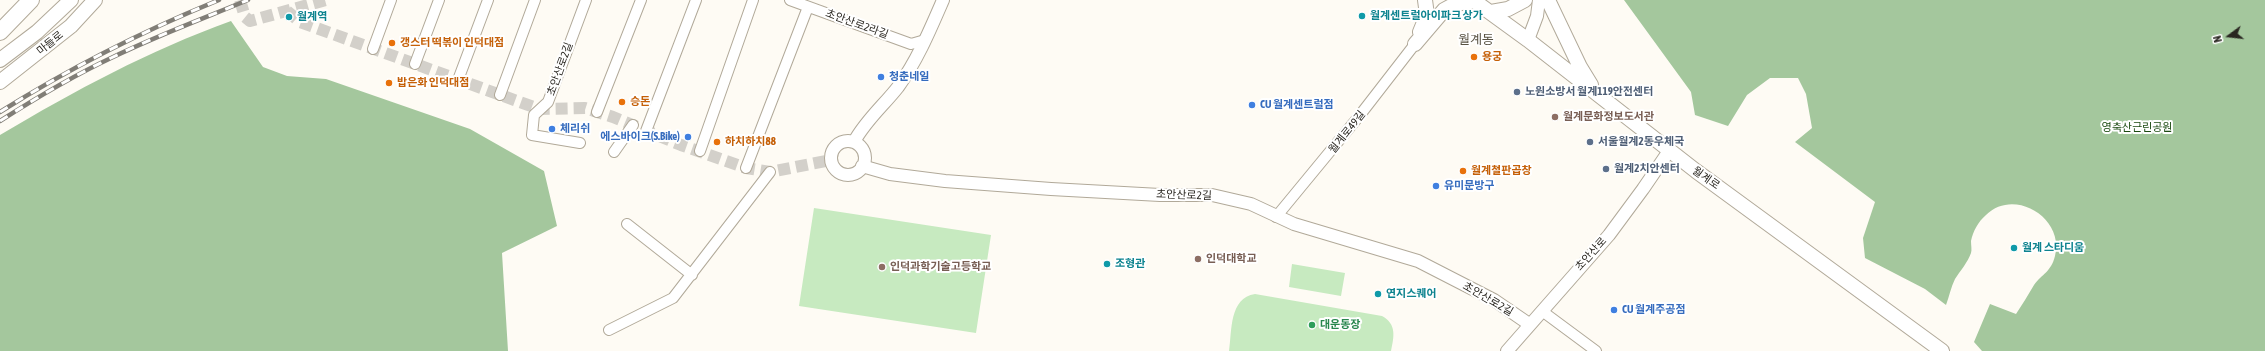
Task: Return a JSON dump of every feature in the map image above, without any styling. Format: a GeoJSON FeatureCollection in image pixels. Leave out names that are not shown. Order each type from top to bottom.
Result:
{"type":"FeatureCollection","features":[{"type":"Feature","properties":{"kind":"highway"},"geometry":{"type":"LineString","coordinates":[[0,32],[31,0]]}},
{"type":"Feature","properties":{"kind":"main road","name":"마들로"},"geometry":{"type":"LineString","coordinates":[[0,60],[37,32],[71,0]]}},
{"type":"Feature","properties":{"kind":"main road","name":"마들로"},"geometry":{"type":"LineString","coordinates":[[0,82],[70,26],[95,0]]}},
{"type":"Feature","properties":{"kind":"main road"},"geometry":{"type":"LineString","coordinates":[[1415,44],[1427,15],[1425,0]]}},
{"type":"Feature","properties":{"kind":"main road"},"geometry":{"type":"LineString","coordinates":[[1415,44],[1444,10],[1455,4],[1474,0]]}},
{"type":"Feature","properties":{"kind":"main road","name":"월계로"},"geometry":{"type":"LineString","coordinates":[[1474,0],[1528,40],[1669,151],[1942,351]]}},
{"type":"Feature","properties":{"kind":"main road"},"geometry":{"type":"LineString","coordinates":[[1491,12],[1508,9],[1525,0]]}},
{"type":"Feature","properties":{"kind":"main road"},"geometry":{"type":"LineString","coordinates":[[1548,0],[1580,67],[1597,94]]}},
{"type":"Feature","properties":{"kind":"street"},"geometry":{"type":"LineString","coordinates":[[373,49],[391,0]]}},
{"type":"Feature","properties":{"kind":"street"},"geometry":{"type":"LineString","coordinates":[[414,64],[440,0]]}},
{"type":"Feature","properties":{"kind":"street"},"geometry":{"type":"LineString","coordinates":[[458,80],[488,0]]}},
{"type":"Feature","properties":{"kind":"street"},"geometry":{"type":"LineString","coordinates":[[500,95],[535,0]]}},
{"type":"Feature","properties":{"kind":"street","name":"초안산로2길"},"geometry":{"type":"LineString","coordinates":[[580,143],[532,134],[534,115],[548,102],[586,0]]}},
{"type":"Feature","properties":{"kind":"street"},"geometry":{"type":"LineString","coordinates":[[598,112],[641,0]]}},
{"type":"Feature","properties":{"kind":"street"},"geometry":{"type":"LineString","coordinates":[[646,131],[696,0]]}},
{"type":"Feature","properties":{"kind":"street"},"geometry":{"type":"LineString","coordinates":[[700,151],[753,0]]}},
{"type":"Feature","properties":{"kind":"street","name":"초안산로2라길"},"geometry":{"type":"LineString","coordinates":[[790,0],[911,44],[925,40]]}},
{"type":"Feature","properties":{"kind":"street"},"geometry":{"type":"LineString","coordinates":[[854,142],[874,114],[898,86],[925,40],[943,0]]}},
{"type":"Feature","properties":{"kind":"street"},"geometry":{"type":"LineString","coordinates":[[1528,40],[1537,16],[1539,0]]}},
{"type":"Feature","properties":{"kind":"street"},"geometry":{"type":"LineString","coordinates":[[746,168],[808,7]]}},
{"type":"Feature","properties":{"kind":"street","name":"월계로49길"},"geometry":{"type":"LineString","coordinates":[[1276,217],[1360,115],[1415,44]]}},
{"type":"Feature","properties":{"kind":"street"},"geometry":{"type":"LineString","coordinates":[[614,152],[633,125]]}},
{"type":"Feature","properties":{"kind":"street"},"geometry":{"type":"LineString","coordinates":[[845,141],[854,142],[863,152],[862,166],[856,172],[845,174],[839,172],[832,163],[832,152],[835,147],[845,141]]}},
{"type":"Feature","properties":{"kind":"street","name":"초안산로"},"geometry":{"type":"LineString","coordinates":[[1507,351],[1529,324],[1609,235],[1643,190],[1669,151]]}},
{"type":"Feature","properties":{"kind":"street","name":"초안산로2길"},"geometry":{"type":"LineString","coordinates":[[862,166],[890,174],[945,181],[1160,195],[1212,195],[1251,204],[1276,217],[1418,261],[1494,300],[1529,324]]}},
{"type":"Feature","properties":{"kind":"street"},"geometry":{"type":"LineString","coordinates":[[609,330],[673,298],[770,172]]}},
{"type":"Feature","properties":{"kind":"street"},"geometry":{"type":"LineString","coordinates":[[627,224],[692,275]]}},
{"type":"Feature","properties":{"kind":"street"},"geometry":{"type":"LineString","coordinates":[[1542,311],[1596,351]]}},
{"type":"Feature","properties":{"kind":"green space","name":"영축산근린공원"},"geometry":{"type":"Polygon","coordinates":[[[1624,0],[2265,0],[2265,351],[1982,351],[1974,342],[1990,304],[2016,314],[2034,285],[2051,266],[2055,256],[2056,242],[2052,230],[2045,219],[2035,211],[2023,206],[2010,204],[1997,207],[1986,215],[1978,224],[1973,234],[1970,256],[1952,285],[1946,305],[1925,289],[1865,258],[1863,238],[1875,202],[1795,142],[1812,128],[1806,94],[1798,78],[1770,78],[1747,95],[1728,126],[1695,115],[1691,92],[1624,0]]]}},
{"type":"Feature","properties":{"kind":"green space"},"geometry":{"type":"Polygon","coordinates":[[[231,21],[263,67],[287,76],[326,79],[470,129],[544,171],[557,226],[502,253],[508,351],[0,351],[0,135],[56,102],[141,58],[231,21]]]}},
{"type":"Feature","properties":{"kind":"green space"},"geometry":{"type":"Polygon","coordinates":[[[814,208],[991,235],[976,333],[799,306],[814,208]]]}},
{"type":"Feature","properties":{"kind":"green space"},"geometry":{"type":"Polygon","coordinates":[[[1292,264],[1345,273],[1341,296],[1289,287],[1292,264]]]}},
{"type":"Feature","properties":{"kind":"green space","name":"대운동장"},"geometry":{"type":"Polygon","coordinates":[[[1255,294],[1382,316],[1387,319],[1392,327],[1393,341],[1391,351],[1229,351],[1233,316],[1236,309],[1240,302],[1255,294]]]}},
{"type":"Feature","properties":{"kind":"tunnel"},"geometry":{"type":"LineString","coordinates":[[240,0],[245,17],[250,21],[326,0]]}},
{"type":"Feature","properties":{"kind":"tunnel"},"geometry":{"type":"LineString","coordinates":[[287,11],[300,22],[539,109],[585,108],[613,117],[681,145],[746,168],[770,172],[831,160]]}},
{"type":"Feature","properties":{"kind":"railway"},"geometry":{"type":"LineString","coordinates":[[0,112],[53,80],[107,51],[163,24],[219,0]]}},
{"type":"Feature","properties":{"kind":"railway"},"geometry":{"type":"LineString","coordinates":[[0,121],[83,72],[111,58],[162,35],[248,0]]}},
{"type":"Feature","properties":{"kind":"place","name":"월계센트럴아이파크 상가"},"geometry":{"type":"Point","coordinates":[1362,16]}},
{"type":"Feature","properties":{"kind":"place","name":"월계역"},"geometry":{"type":"Point","coordinates":[289,17]}},
{"type":"Feature","properties":{"kind":"place","name":"갱스터 떡볶이 인덕대점"},"geometry":{"type":"Point","coordinates":[392,43]}},
{"type":"Feature","properties":{"kind":"place","name":"용궁"},"geometry":{"type":"Point","coordinates":[1474,57]}},
{"type":"Feature","properties":{"kind":"place","name":"청춘네일"},"geometry":{"type":"Point","coordinates":[881,77]}},
{"type":"Feature","properties":{"kind":"place","name":"밥은화 인덕대점"},"geometry":{"type":"Point","coordinates":[389,83]}},
{"type":"Feature","properties":{"kind":"place","name":"노원소방서 월계119안전센터"},"geometry":{"type":"Point","coordinates":[1517,92]}},
{"type":"Feature","properties":{"kind":"place","name":"승돈"},"geometry":{"type":"Point","coordinates":[622,102]}},
{"type":"Feature","properties":{"kind":"place","name":"CU 월계센트럴점"},"geometry":{"type":"Point","coordinates":[1252,105]}},
{"type":"Feature","properties":{"kind":"place","name":"월계문화정보도서관"},"geometry":{"type":"Point","coordinates":[1555,117]}},
{"type":"Feature","properties":{"kind":"place","name":"체리쉬"},"geometry":{"type":"Point","coordinates":[552,129]}},
{"type":"Feature","properties":{"kind":"place","name":"에스바이크(S.Bike)"},"geometry":{"type":"Point","coordinates":[688,137]}},
{"type":"Feature","properties":{"kind":"place","name":"하치하치88"},"geometry":{"type":"Point","coordinates":[717,142]}},
{"type":"Feature","properties":{"kind":"place","name":"서울월계2동우체국"},"geometry":{"type":"Point","coordinates":[1590,142]}},
{"type":"Feature","properties":{"kind":"place","name":"월계2치안센터"},"geometry":{"type":"Point","coordinates":[1606,169]}},
{"type":"Feature","properties":{"kind":"place","name":"월계철판곱창"},"geometry":{"type":"Point","coordinates":[1463,171]}},
{"type":"Feature","properties":{"kind":"place","name":"유미문방구"},"geometry":{"type":"Point","coordinates":[1436,186]}},
{"type":"Feature","properties":{"kind":"place","name":"월계 스타디움"},"geometry":{"type":"Point","coordinates":[2014,248]}},
{"type":"Feature","properties":{"kind":"place","name":"인덕대학교"},"geometry":{"type":"Point","coordinates":[1198,259]}},
{"type":"Feature","properties":{"kind":"place","name":"조형관"},"geometry":{"type":"Point","coordinates":[1107,264]}},
{"type":"Feature","properties":{"kind":"place","name":"인덕과학기술고등학교"},"geometry":{"type":"Point","coordinates":[882,267]}},
{"type":"Feature","properties":{"kind":"place","name":"연지스퀘어"},"geometry":{"type":"Point","coordinates":[1378,294]}},
{"type":"Feature","properties":{"kind":"place","name":"CU 월계주공점"},"geometry":{"type":"Point","coordinates":[1614,310]}},
{"type":"Feature","properties":{"kind":"place","name":"대운동장"},"geometry":{"type":"Point","coordinates":[1312,325]}},
{"type":"Feature","properties":{"kind":"district","name":"월계동"},"geometry":{"type":"Point","coordinates":[1476,40]}}]}
